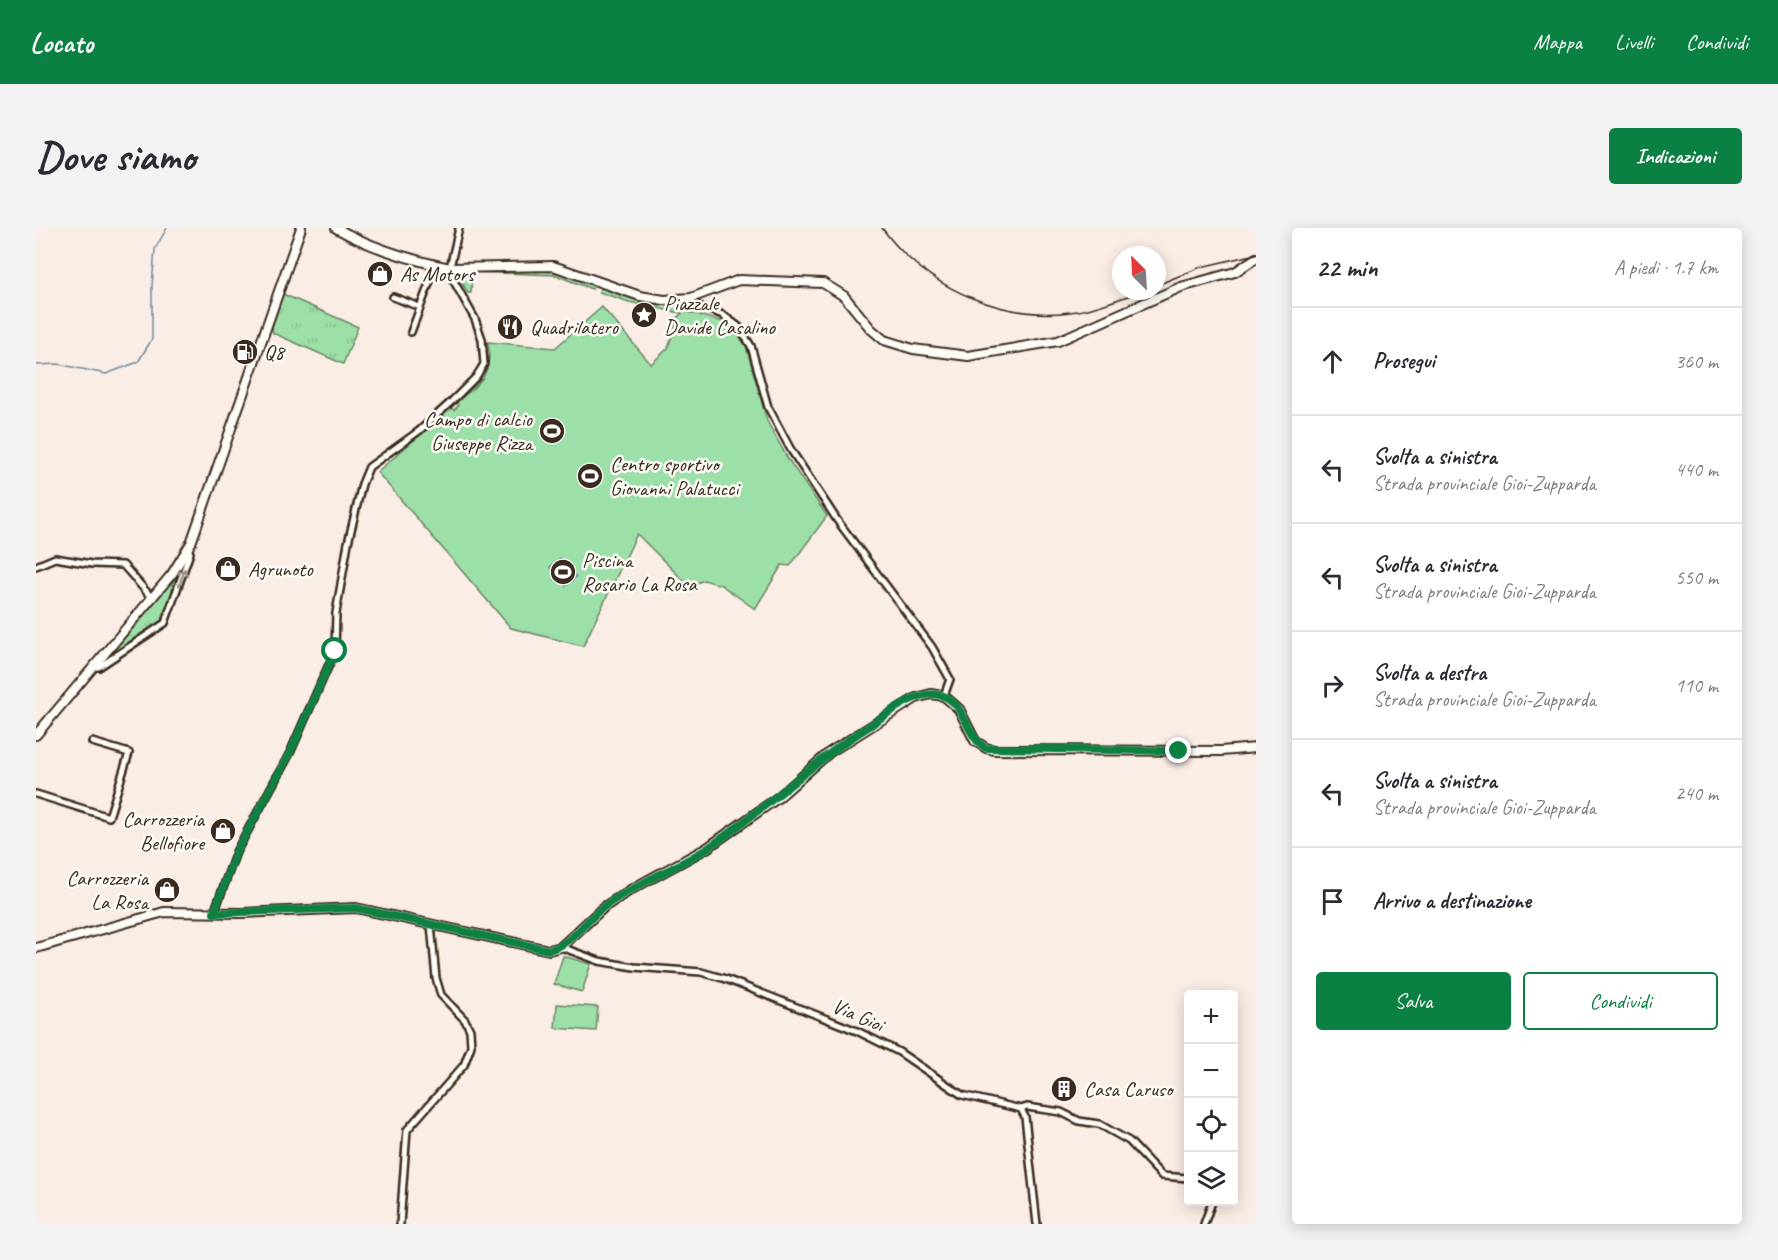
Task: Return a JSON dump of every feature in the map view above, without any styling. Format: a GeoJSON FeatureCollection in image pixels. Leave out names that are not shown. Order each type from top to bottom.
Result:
{"type":"FeatureCollection","features":[{"type":"Feature","properties":{"kind":"main road"},"geometry":{"type":"LineString","coordinates":[[36,735],[152,598],[188,549],[200,522],[301,228]]}},
{"type":"Feature","properties":{"kind":"main road"},"geometry":{"type":"LineString","coordinates":[[336,228],[386,250],[436,265],[450,267],[553,266],[640,296],[682,300],[739,280],[823,283],[844,296],[871,329],[884,340],[913,350],[968,356],[1058,341],[1181,287],[1234,272],[1256,258]]}},
{"type":"Feature","properties":{"kind":"main road"},"geometry":{"type":"LineString","coordinates":[[36,948],[164,912],[214,913],[356,908],[549,950],[561,947],[604,907],[632,889],[707,849],[779,797],[809,767],[869,726],[923,694],[944,696],[959,709],[975,741],[994,750],[1221,751],[1256,748]]}},
{"type":"Feature","properties":{"kind":"street"},"geometry":{"type":"LineString","coordinates":[[214,913],[236,852],[290,753],[335,651],[336,614],[348,543],[362,484],[369,468],[419,431],[476,377],[484,364],[478,329],[454,283],[450,267],[459,228]]}},
{"type":"Feature","properties":{"kind":"street"},"geometry":{"type":"LineString","coordinates":[[411,332],[436,265]]}},
{"type":"Feature","properties":{"kind":"street"},"geometry":{"type":"LineString","coordinates":[[393,297],[420,307]]}},
{"type":"Feature","properties":{"kind":"street"},"geometry":{"type":"LineString","coordinates":[[682,300],[723,315],[740,327],[751,346],[768,407],[791,450],[837,520],[932,647],[950,679],[944,696]]}},
{"type":"Feature","properties":{"kind":"street"},"geometry":{"type":"LineString","coordinates":[[94,667],[99,667],[154,633],[165,623],[190,553],[188,549]]}},
{"type":"Feature","properties":{"kind":"street"},"geometry":{"type":"LineString","coordinates":[[36,566],[55,558],[92,564],[123,565],[152,598]]}},
{"type":"Feature","properties":{"kind":"street"},"geometry":{"type":"LineString","coordinates":[[36,794],[109,817],[129,753],[92,742]]}},
{"type":"Feature","properties":{"kind":"street"},"geometry":{"type":"LineString","coordinates":[[400,1224],[406,1130],[464,1065],[471,1046],[470,1030],[465,1020],[441,995],[435,967],[431,925]]}},
{"type":"Feature","properties":{"kind":"street","name":"Via Gioi"},"geometry":{"type":"LineString","coordinates":[[561,947],[599,961],[634,967],[701,972],[726,979],[857,1031],[900,1052],[962,1095],[1021,1109],[1027,1107],[1060,1112],[1079,1121],[1099,1124],[1129,1141],[1162,1176],[1184,1178]]}},
{"type":"Feature","properties":{"kind":"street"},"geometry":{"type":"LineString","coordinates":[[1021,1109],[1025,1117],[1037,1224]]}},
{"type":"Feature","properties":{"kind":"street"},"geometry":{"type":"LineString","coordinates":[[1204,1224],[1211,1206]]}},
{"type":"Feature","properties":{"kind":"green space"},"geometry":{"type":"Polygon","coordinates":[[[545,267],[596,284],[592,289],[555,275],[472,272],[471,293],[468,293],[456,274],[464,271],[545,267]]]}},
{"type":"Feature","properties":{"kind":"green space"},"geometry":{"type":"Polygon","coordinates":[[[601,286],[649,302],[676,304],[680,313],[629,302],[599,292],[601,286]]]}},
{"type":"Feature","properties":{"kind":"green space"},"geometry":{"type":"Polygon","coordinates":[[[283,294],[358,327],[343,364],[273,333],[272,327],[283,294]]]}},
{"type":"Feature","properties":{"kind":"green space","name":"Centro sportivo Giovanni Palatucci"},"geometry":{"type":"Polygon","coordinates":[[[602,307],[651,364],[668,348],[678,317],[684,311],[732,324],[745,342],[767,421],[788,459],[827,516],[790,566],[782,565],[755,609],[721,585],[704,580],[689,586],[637,534],[583,646],[511,628],[377,472],[451,408],[454,410],[458,406],[457,402],[478,383],[483,377],[488,362],[488,342],[555,348],[602,307]]]}},
{"type":"Feature","properties":{"kind":"green space"},"geometry":{"type":"Polygon","coordinates":[[[186,558],[163,622],[104,659],[186,558]]]}},
{"type":"Feature","properties":{"kind":"green space"},"geometry":{"type":"Polygon","coordinates":[[[563,956],[591,964],[582,992],[554,984],[563,956]]]}},
{"type":"Feature","properties":{"kind":"green space"},"geometry":{"type":"Polygon","coordinates":[[[557,1004],[598,1007],[596,1031],[555,1028],[557,1004]]]}},
{"type":"Feature","properties":{"kind":"water","name":"Piscina Rosario La Rosa"},"geometry":{"type":"Polygon","coordinates":[[[560,558],[576,577],[566,586],[550,567],[560,558]]]}},
{"type":"Feature","properties":{"kind":"waterway"},"geometry":{"type":"LineString","coordinates":[[36,365],[58,364],[106,374],[138,362],[152,339],[155,249],[167,228]]}},
{"type":"Feature","properties":{"kind":"railway"},"geometry":{"type":"LineString","coordinates":[[882,228],[923,270],[947,286],[1001,307],[1030,312],[1059,313],[1088,309],[1118,300]]}},
{"type":"Feature","properties":{"kind":"railway"},"geometry":{"type":"LineString","coordinates":[[1166,281],[1201,267],[1256,254]]}},
{"type":"Feature","properties":{"kind":"place","name":"As Motors"},"geometry":{"type":"Point","coordinates":[380,274]}},
{"type":"Feature","properties":{"kind":"place","name":"Piazzale Davide Casalino"},"geometry":{"type":"Point","coordinates":[644,315]}},
{"type":"Feature","properties":{"kind":"place","name":"Quadrilatero"},"geometry":{"type":"Point","coordinates":[510,327]}},
{"type":"Feature","properties":{"kind":"place","name":"Q8"},"geometry":{"type":"Point","coordinates":[245,352]}},
{"type":"Feature","properties":{"kind":"place","name":"Campo di calcio Giuseppe Rizza"},"geometry":{"type":"Point","coordinates":[552,431]}},
{"type":"Feature","properties":{"kind":"place","name":"Centro sportivo Giovanni Palatucci"},"geometry":{"type":"Point","coordinates":[590,476]}},
{"type":"Feature","properties":{"kind":"place","name":"Agrunoto"},"geometry":{"type":"Point","coordinates":[228,569]}},
{"type":"Feature","properties":{"kind":"place","name":"Piscina Rosario La Rosa"},"geometry":{"type":"Point","coordinates":[563,572]}},
{"type":"Feature","properties":{"kind":"place","name":"Carrozzeria Bellofiore"},"geometry":{"type":"Point","coordinates":[223,831]}},
{"type":"Feature","properties":{"kind":"place","name":"Carrozzeria La Rosa"},"geometry":{"type":"Point","coordinates":[167,890]}},
{"type":"Feature","properties":{"kind":"place","name":"Casa Caruso"},"geometry":{"type":"Point","coordinates":[1064,1089]}},
{"type":"Feature","properties":{"kind":"route"},"geometry":{"type":"LineString","coordinates":[[335,651],[290,753],[236,852],[214,913],[356,908],[549,950],[561,947],[604,907],[632,889],[707,849],[779,797],[809,767],[869,726],[923,694],[939,694],[952,702],[959,709],[975,741],[981,746],[994,750],[1179,751]]}}]}
